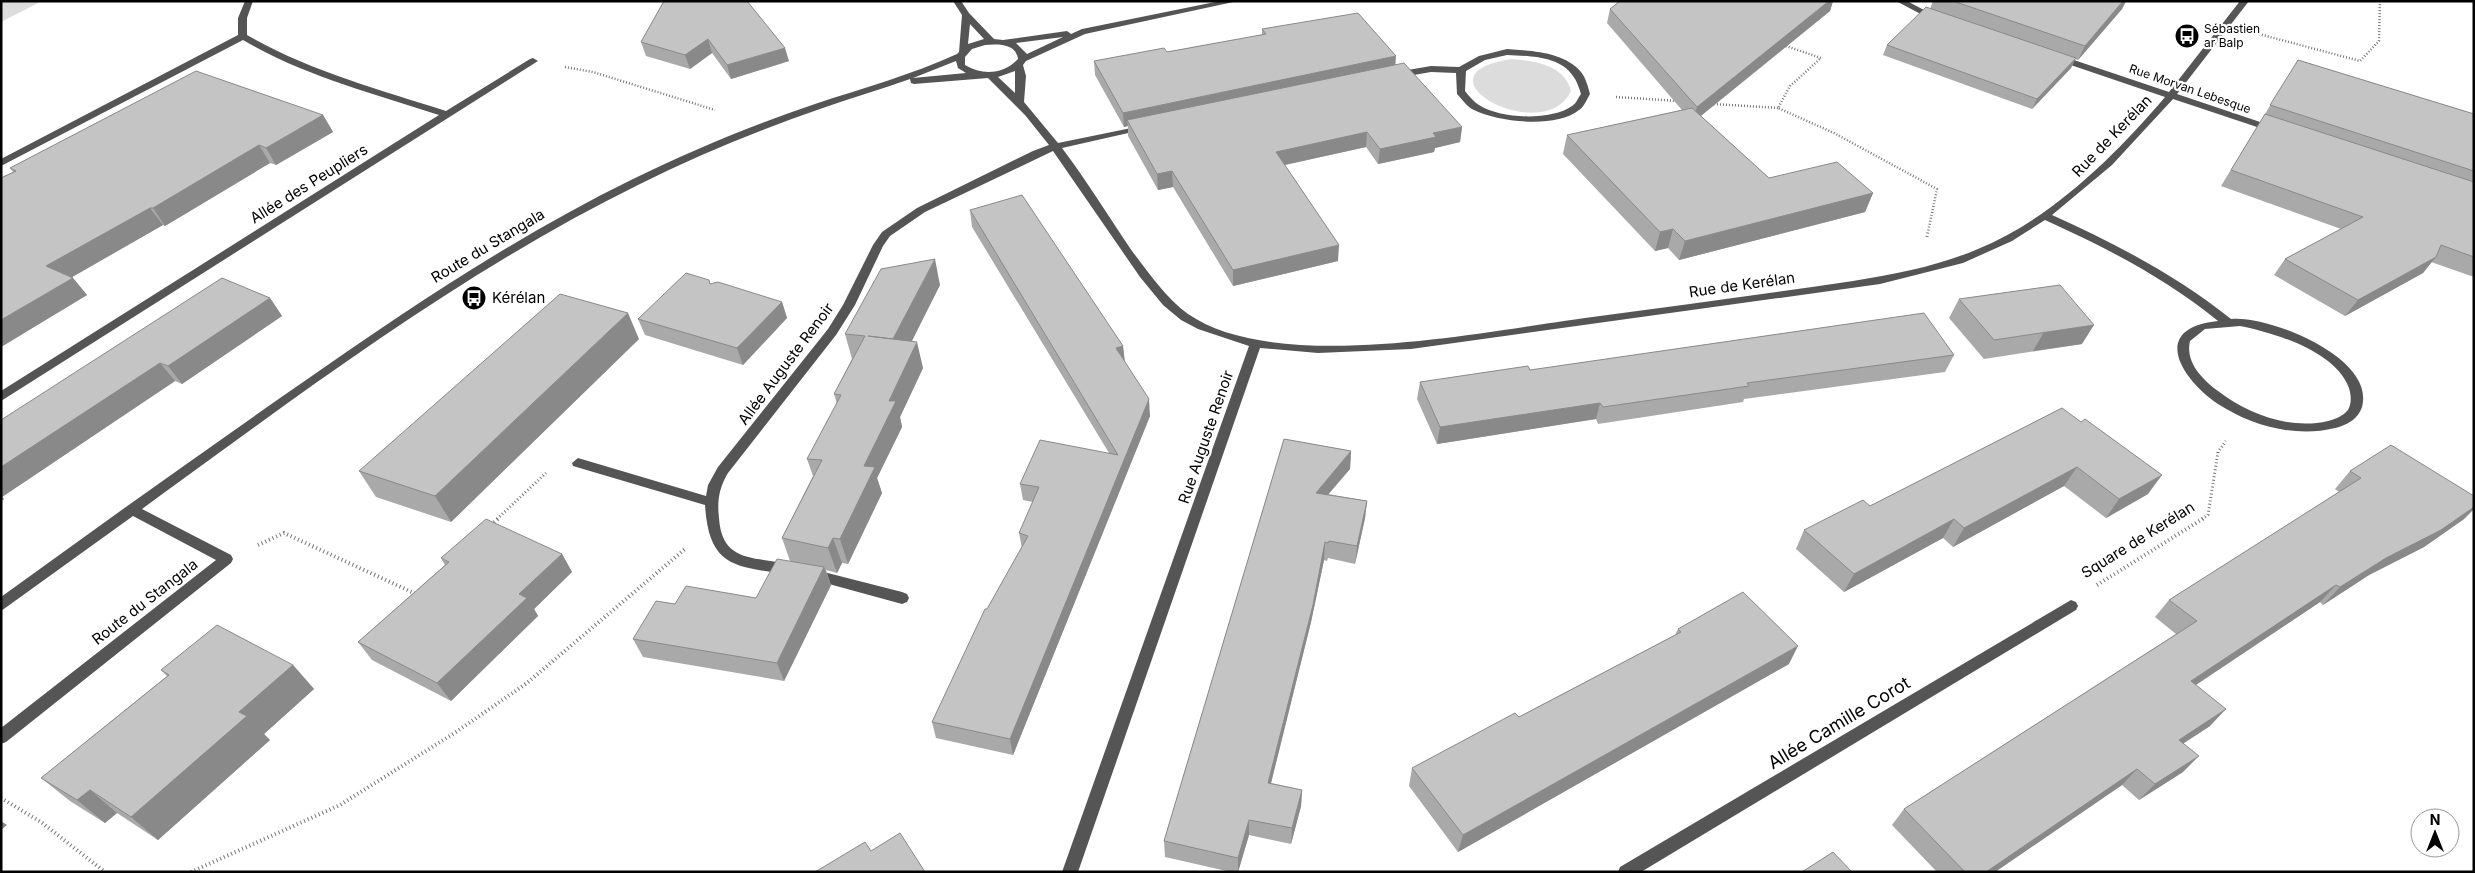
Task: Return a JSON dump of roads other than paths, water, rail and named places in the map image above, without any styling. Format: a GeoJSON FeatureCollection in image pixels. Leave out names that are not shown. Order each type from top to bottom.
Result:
{"type":"FeatureCollection","features":[{"type":"Feature","properties":{"kind":"street"},"geometry":{"type":"LineString","coordinates":[[249,1],[242,18],[241,28],[243,36],[279,57],[315,71],[447,114]]}},
{"type":"Feature","properties":{"kind":"street"},"geometry":{"type":"LineString","coordinates":[[957,1],[966,15],[992,42]]}},
{"type":"Feature","properties":{"kind":"street"},"geometry":{"type":"LineString","coordinates":[[1003,42],[1082,32],[1234,1]]}},
{"type":"Feature","properties":{"kind":"street"},"geometry":{"type":"LineString","coordinates":[[1900,1],[1912,9],[1943,20]]}},
{"type":"Feature","properties":{"kind":"street","name":"Rue de Kerélan"},"geometry":{"type":"LineString","coordinates":[[1256,344],[1294,350],[1331,351],[1450,341],[1852,285],[1919,272],[1989,249],[2046,216],[2107,165],[2172,95],[2245,1]]}},
{"type":"Feature","properties":{"kind":"street"},"geometry":{"type":"LineString","coordinates":[[966,15],[960,66],[972,73],[985,74],[1019,102],[1054,147],[1142,273],[1165,300],[1184,317],[1208,330],[1256,344]]}},
{"type":"Feature","properties":{"kind":"street"},"geometry":{"type":"LineString","coordinates":[[1020,62],[1082,32]]}},
{"type":"Feature","properties":{"kind":"street"},"geometry":{"type":"LineString","coordinates":[[1,163],[243,36]]}},
{"type":"Feature","properties":{"kind":"street"},"geometry":{"type":"LineString","coordinates":[[1003,42],[1019,48],[1022,53],[1019,102]]}},
{"type":"Feature","properties":{"kind":"street","name":"Route du Stangala"},"geometry":{"type":"LineString","coordinates":[[1,605],[132,509],[411,312],[578,212],[633,184],[752,131],[825,104],[899,82],[961,54],[976,44],[1003,42]]}},
{"type":"Feature","properties":{"kind":"street"},"geometry":{"type":"LineString","coordinates":[[1387,76],[1431,69],[1461,70],[1473,60],[1488,55],[1526,53],[1563,63],[1577,73],[1584,83],[1586,94],[1582,103],[1572,111],[1559,117],[1542,120],[1505,118],[1474,106],[1464,96],[1458,87],[1461,70]]}},
{"type":"Feature","properties":{"kind":"street","name":"Rue Morvan Lebesque"},"geometry":{"type":"LineString","coordinates":[[2053,56],[2284,134]]}},
{"type":"Feature","properties":{"kind":"street","name":"Allée des Peupliers"},"geometry":{"type":"LineString","coordinates":[[1,397],[533,61]]}},
{"type":"Feature","properties":{"kind":"street","name":"Route du Stangala"},"geometry":{"type":"LineString","coordinates":[[899,82],[1001,73],[1020,62]]}},
{"type":"Feature","properties":{"kind":"street","name":"Allée Auguste Renoir"},"geometry":{"type":"LineString","coordinates":[[902,598],[823,576],[736,560],[725,555],[718,545],[712,527],[711,502],[714,486],[723,470],[832,332],[849,305],[878,245],[886,234],[921,210],[1054,147],[1152,125]]}},
{"type":"Feature","properties":{"kind":"street"},"geometry":{"type":"LineString","coordinates":[[2046,216],[2096,238],[2171,279],[2203,301],[2227,322],[2260,325],[2300,339],[2317,349],[2340,366],[2350,378],[2357,396],[2356,406],[2352,415],[2328,426],[2299,428],[2273,423],[2245,413],[2211,394],[2188,367],[2183,356],[2185,339],[2202,326],[2227,322]]}},
{"type":"Feature","properties":{"kind":"street","name":"Rue Auguste Renoir"},"geometry":{"type":"LineString","coordinates":[[1070,872],[1256,344]]}},
{"type":"Feature","properties":{"kind":"street"},"geometry":{"type":"LineString","coordinates":[[578,463],[711,502]]}},
{"type":"Feature","properties":{"kind":"street","name":"Route du Stangala"},"geometry":{"type":"LineString","coordinates":[[1,737],[226,559],[132,509]]}},
{"type":"Feature","properties":{"kind":"street","name":"Allée Camille Corot"},"geometry":{"type":"LineString","coordinates":[[1626,872],[2071,606]]}},
{"type":"Feature","properties":{"kind":"place","name":"Sébastien ar Balp"},"geometry":{"type":"Point","coordinates":[2187,36]}},
{"type":"Feature","properties":{"kind":"place","name":"Kérélan"},"geometry":{"type":"Point","coordinates":[474,298]}}]}
